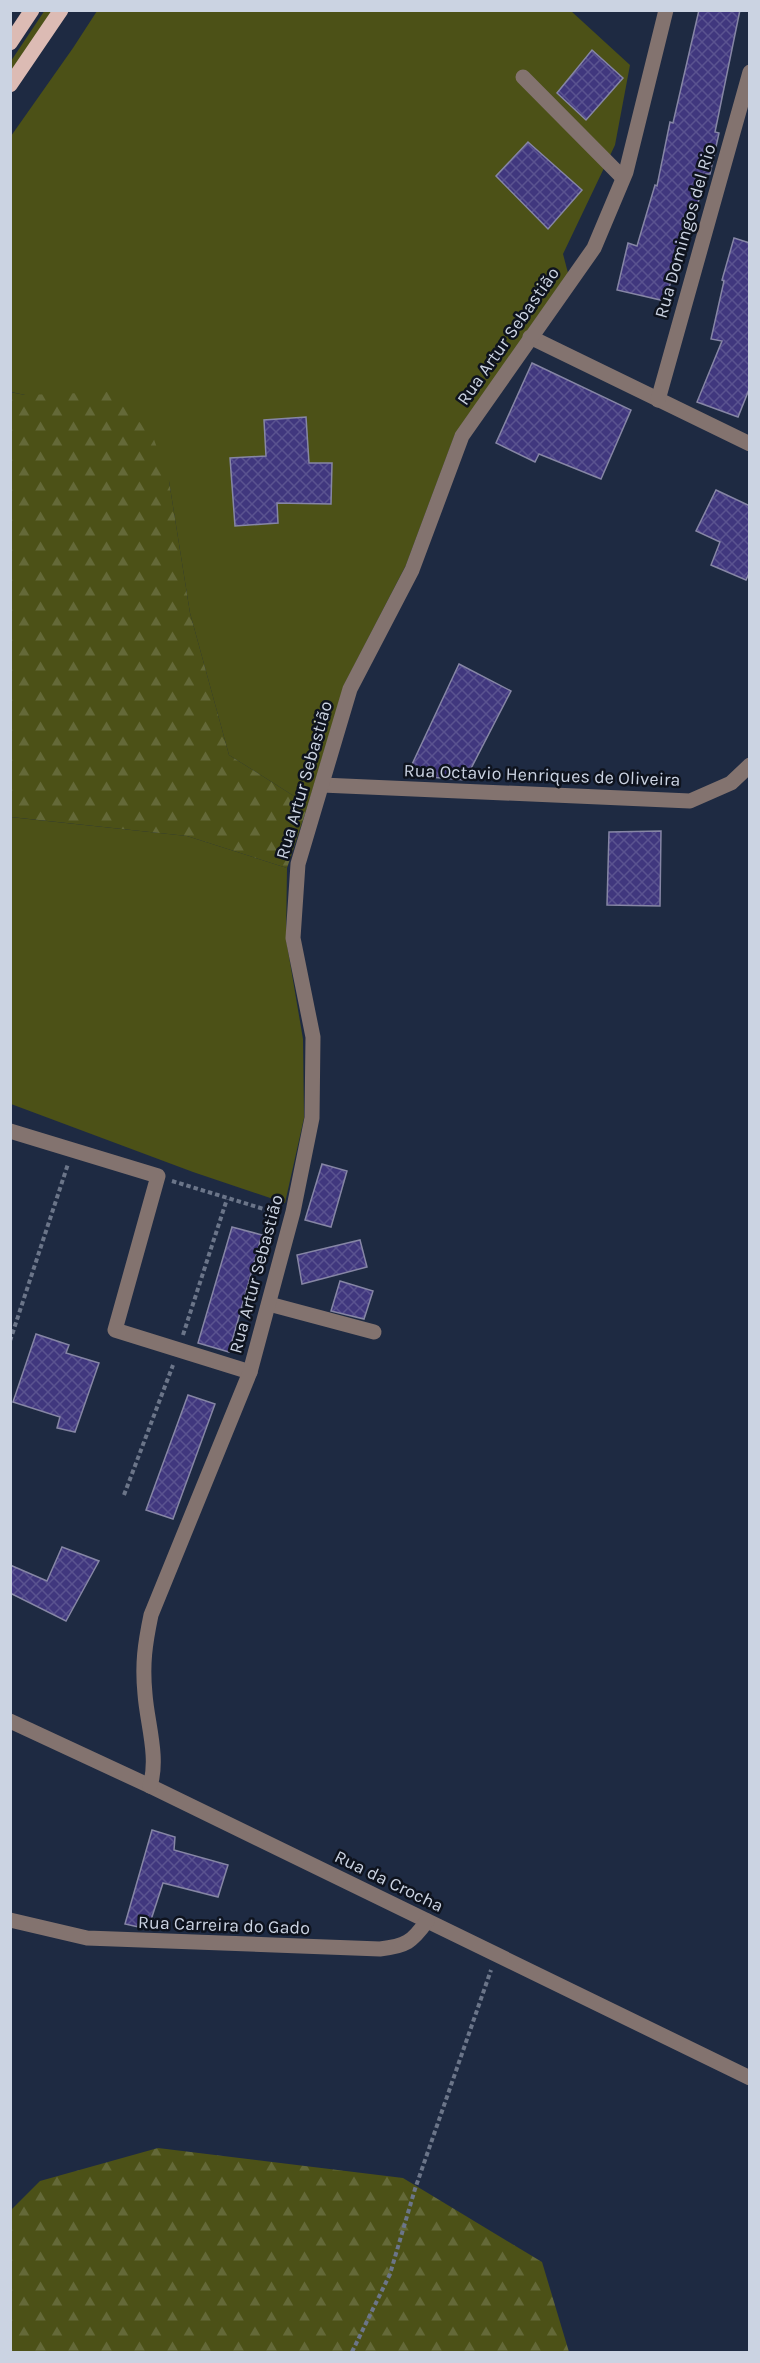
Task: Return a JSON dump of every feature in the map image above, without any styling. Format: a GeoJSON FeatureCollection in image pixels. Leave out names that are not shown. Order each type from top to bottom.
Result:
{"type":"FeatureCollection","features":[{"type":"Feature","properties":{"kind":"main road"},"geometry":{"type":"LineString","coordinates":[[10,43],[32,10]]}},
{"type":"Feature","properties":{"kind":"main road"},"geometry":{"type":"LineString","coordinates":[[10,85],[61,10]]}},
{"type":"Feature","properties":{"kind":"street","name":"Rua Artur Sebastião"},"geometry":{"type":"LineString","coordinates":[[150,1786],[154,1773],[143,1655],[151,1615],[250,1372],[292,1219],[312,1118],[313,1037],[293,938],[298,864],[350,689],[412,570],[462,436],[594,248],[623,177],[666,10]]}},
{"type":"Feature","properties":{"kind":"street","name":"Rua Domingos del Rio"},"geometry":{"type":"LineString","coordinates":[[658,400],[750,72]]}},
{"type":"Feature","properties":{"kind":"street"},"geometry":{"type":"LineString","coordinates":[[523,77],[623,177]]}},
{"type":"Feature","properties":{"kind":"street"},"geometry":{"type":"LineString","coordinates":[[530,337],[750,444]]}},
{"type":"Feature","properties":{"kind":"street","name":"Rua Octavio Henriques de Oliveira"},"geometry":{"type":"LineString","coordinates":[[322,785],[690,801],[731,783],[750,765]]}},
{"type":"Feature","properties":{"kind":"street"},"geometry":{"type":"LineString","coordinates":[[10,1131],[159,1176],[115,1330],[250,1372]]}},
{"type":"Feature","properties":{"kind":"street"},"geometry":{"type":"LineString","coordinates":[[269,1304],[374,1332]]}},
{"type":"Feature","properties":{"kind":"street","name":"Rua da Crocha"},"geometry":{"type":"LineString","coordinates":[[10,1721],[150,1786],[750,2078]]}},
{"type":"Feature","properties":{"kind":"street","name":"Rua Carreira do Gado"},"geometry":{"type":"LineString","coordinates":[[10,1920],[87,1938],[380,1949],[402,1947],[415,1938],[427,1921]]}},
{"type":"Feature","properties":{"kind":"path"},"geometry":{"type":"LineString","coordinates":[[10,1341],[69,1164]]}},
{"type":"Feature","properties":{"kind":"path"},"geometry":{"type":"LineString","coordinates":[[159,1176],[292,1219]]}},
{"type":"Feature","properties":{"kind":"path"},"geometry":{"type":"LineString","coordinates":[[124,1496],[178,1350],[227,1198]]}},
{"type":"Feature","properties":{"kind":"path"},"geometry":{"type":"LineString","coordinates":[[352,2352],[390,2274],[415,2189],[496,1955]]}},
{"type":"Feature","properties":{"kind":"green space"},"geometry":{"type":"Polygon","coordinates":[[[45,10],[52,11],[11,71],[11,61],[45,10]]]}},
{"type":"Feature","properties":{"kind":"green space"},"geometry":{"type":"Polygon","coordinates":[[[97,11],[571,11],[630,65],[615,145],[563,254],[568,273],[455,434],[406,565],[344,685],[308,805],[229,755],[190,613],[169,481],[25,395],[11,392],[11,136],[97,11]]]}},
{"type":"Feature","properties":{"kind":"green space"},"geometry":{"type":"Polygon","coordinates":[[[10,392],[25,395],[108,392],[152,434],[169,481],[190,613],[229,755],[308,805],[287,868],[187,836],[11,817],[10,392]]]}},
{"type":"Feature","properties":{"kind":"green space"},"geometry":{"type":"Polygon","coordinates":[[[10,817],[187,836],[287,868],[286,939],[303,1039],[304,1118],[285,1203],[193,1172],[11,1104],[10,817]]]}},
{"type":"Feature","properties":{"kind":"green space"},"geometry":{"type":"Polygon","coordinates":[[[158,2148],[403,2178],[542,2262],[569,2352],[11,2352],[11,2210],[40,2181],[158,2148]]]}},
{"type":"Feature","properties":{"kind":"building"},"geometry":{"type":"Polygon","coordinates":[[[699,10],[740,10],[715,132],[719,133],[710,174],[706,174],[688,239],[684,238],[665,301],[617,290],[628,243],[637,246],[655,185],[657,186],[670,122],[673,123],[699,10]]]}},
{"type":"Feature","properties":{"kind":"building"},"geometry":{"type":"Polygon","coordinates":[[[592,50],[623,78],[586,120],[557,93],[592,50]]]}},
{"type":"Feature","properties":{"kind":"building"},"geometry":{"type":"Polygon","coordinates":[[[528,142],[582,190],[548,229],[496,176],[528,142]]]}},
{"type":"Feature","properties":{"kind":"building"},"geometry":{"type":"Polygon","coordinates":[[[734,238],[750,243],[750,387],[738,417],[697,402],[722,341],[711,339],[724,281],[722,280],[734,238]]]}},
{"type":"Feature","properties":{"kind":"building"},"geometry":{"type":"Polygon","coordinates":[[[532,363],[631,410],[601,479],[539,454],[535,462],[496,443],[532,363]]]}},
{"type":"Feature","properties":{"kind":"building"},"geometry":{"type":"Polygon","coordinates":[[[306,417],[309,463],[332,463],[331,504],[277,503],[278,523],[235,526],[230,458],[266,456],[264,420],[306,417]]]}},
{"type":"Feature","properties":{"kind":"building"},"geometry":{"type":"Polygon","coordinates":[[[716,490],[750,506],[750,571],[746,580],[711,565],[720,542],[696,531],[716,490]]]}},
{"type":"Feature","properties":{"kind":"building"},"geometry":{"type":"Polygon","coordinates":[[[459,664],[511,691],[465,780],[407,775],[459,664]]]}},
{"type":"Feature","properties":{"kind":"building"},"geometry":{"type":"Polygon","coordinates":[[[661,831],[660,906],[607,905],[609,832],[661,831]]]}},
{"type":"Feature","properties":{"kind":"building"},"geometry":{"type":"Polygon","coordinates":[[[322,1164],[347,1171],[331,1227],[305,1220],[322,1164]]]}},
{"type":"Feature","properties":{"kind":"building"},"geometry":{"type":"Polygon","coordinates":[[[232,1227],[262,1235],[229,1352],[198,1343],[232,1227]]]}},
{"type":"Feature","properties":{"kind":"building"},"geometry":{"type":"Polygon","coordinates":[[[360,1240],[367,1267],[302,1284],[297,1255],[360,1240]]]}},
{"type":"Feature","properties":{"kind":"building"},"geometry":{"type":"Polygon","coordinates":[[[340,1281],[373,1291],[364,1319],[331,1311],[340,1281]]]}},
{"type":"Feature","properties":{"kind":"building"},"geometry":{"type":"Polygon","coordinates":[[[36,1334],[69,1345],[66,1353],[99,1363],[75,1432],[57,1428],[60,1417],[13,1402],[36,1334]]]}},
{"type":"Feature","properties":{"kind":"building"},"geometry":{"type":"Polygon","coordinates":[[[188,1395],[215,1404],[173,1519],[146,1510],[188,1395]]]}},
{"type":"Feature","properties":{"kind":"building"},"geometry":{"type":"Polygon","coordinates":[[[62,1547],[99,1561],[66,1621],[10,1593],[10,1565],[47,1581],[62,1547]]]}},
{"type":"Feature","properties":{"kind":"building"},"geometry":{"type":"Polygon","coordinates":[[[152,1830],[175,1837],[174,1850],[228,1865],[218,1897],[163,1883],[148,1929],[125,1924],[152,1830]]]}}]}
